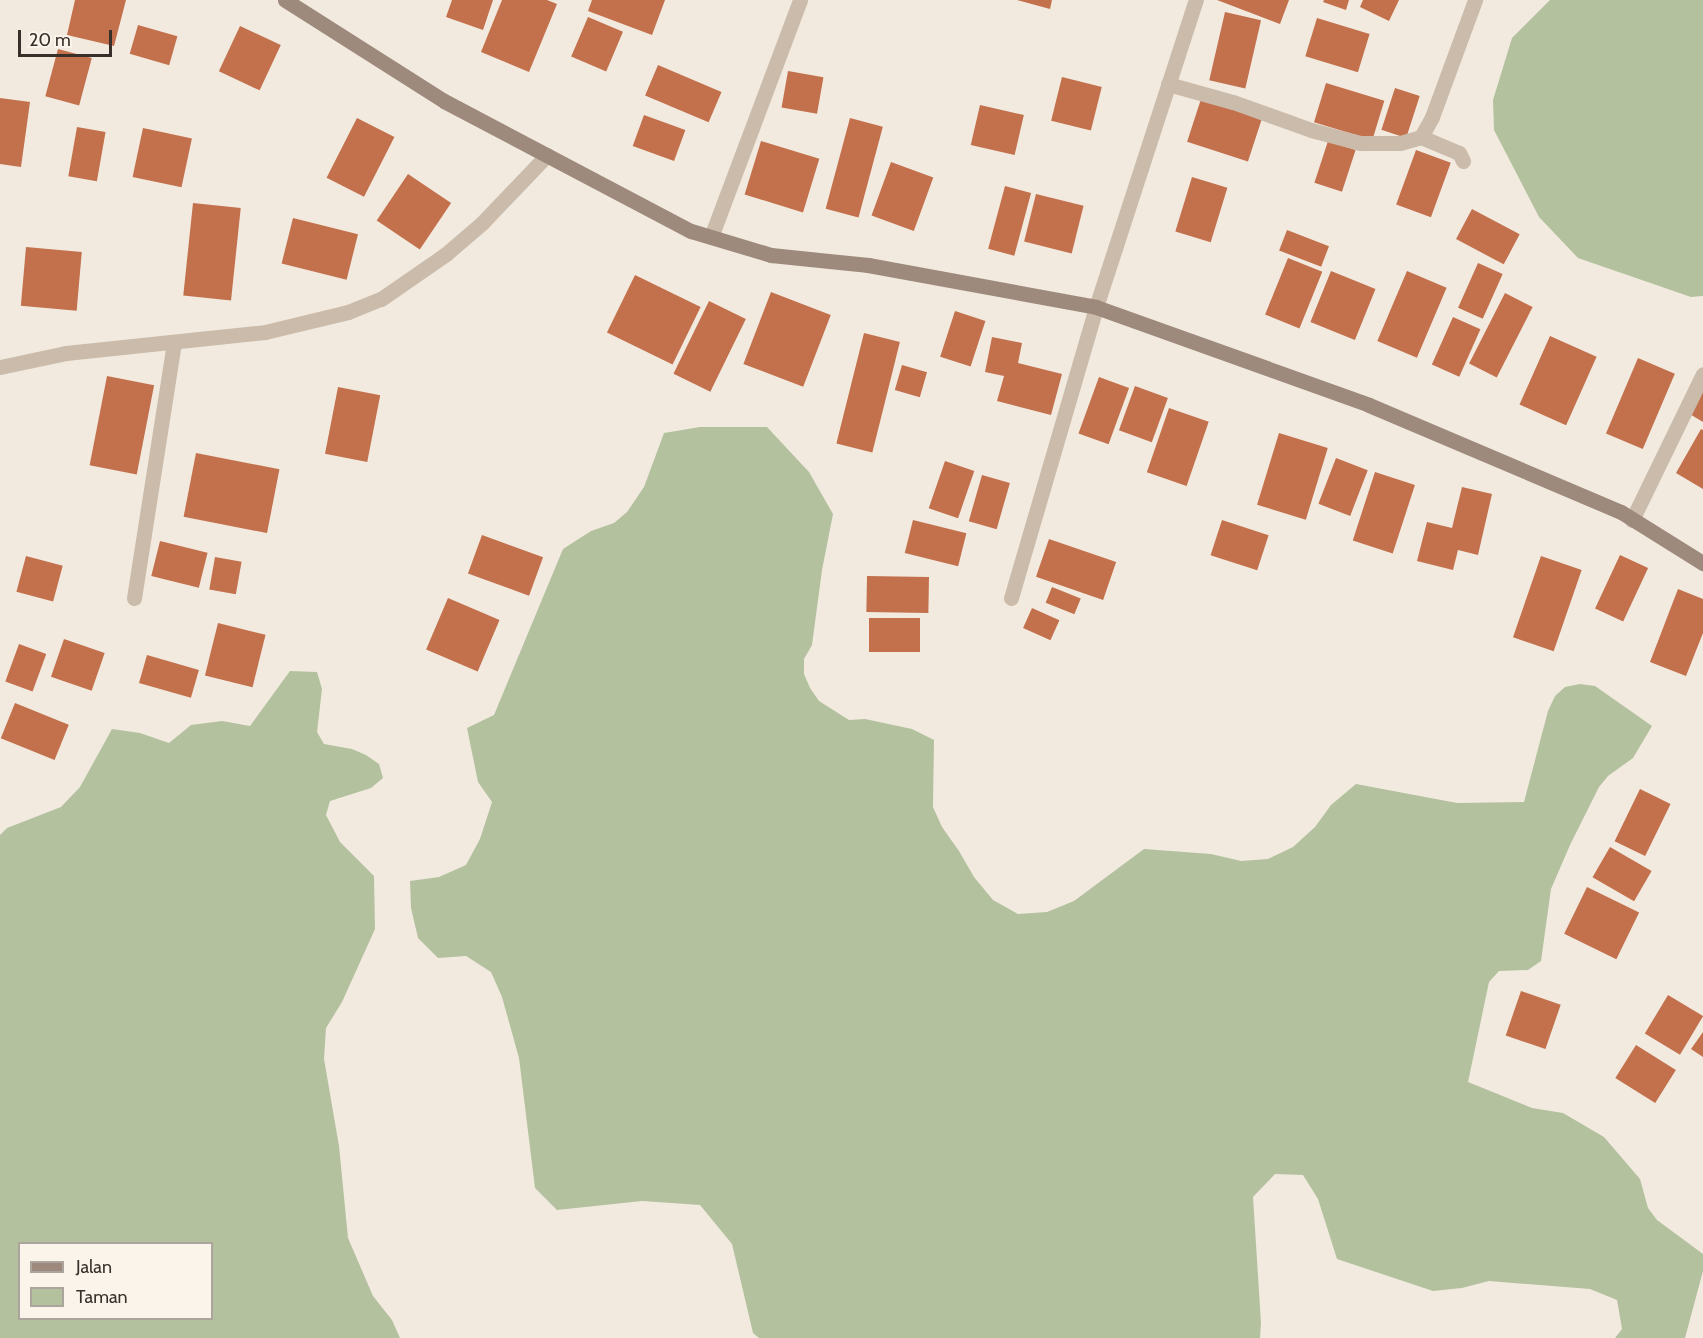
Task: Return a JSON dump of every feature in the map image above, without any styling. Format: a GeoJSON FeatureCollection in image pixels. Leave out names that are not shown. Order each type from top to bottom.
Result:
{"type":"FeatureCollection","features":[{"type":"Feature","properties":{"kind":"main road"},"geometry":{"type":"LineString","coordinates":[[285,0],[444,101],[691,231],[771,255],[868,265],[1096,307],[1369,405],[1621,512],[1703,563]]}},
{"type":"Feature","properties":{"kind":"street"},"geometry":{"type":"LineString","coordinates":[[711,237],[800,0]]}},
{"type":"Feature","properties":{"kind":"street"},"geometry":{"type":"LineString","coordinates":[[1011,598],[1096,307],[1196,0]]}},
{"type":"Feature","properties":{"kind":"street"},"geometry":{"type":"LineString","coordinates":[[1420,137],[1432,117],[1475,0]]}},
{"type":"Feature","properties":{"kind":"street"},"geometry":{"type":"LineString","coordinates":[[1168,84],[1233,102],[1360,143],[1400,143],[1420,137],[1459,153],[1463,161]]}},
{"type":"Feature","properties":{"kind":"street"},"geometry":{"type":"LineString","coordinates":[[0,368],[66,353],[265,332],[348,312],[381,299],[446,254],[482,223],[547,155]]}},
{"type":"Feature","properties":{"kind":"street"},"geometry":{"type":"LineString","coordinates":[[134,598],[174,342]]}},
{"type":"Feature","properties":{"kind":"street"},"geometry":{"type":"LineString","coordinates":[[1632,519],[1703,374]]}},
{"type":"Feature","properties":{"kind":"green space"},"geometry":{"type":"Polygon","coordinates":[[[1550,0],[1703,0],[1703,296],[1691,297],[1578,258],[1539,217],[1494,130],[1493,100],[1512,38],[1550,0]]]}},
{"type":"Feature","properties":{"kind":"green space"},"geometry":{"type":"Polygon","coordinates":[[[700,427],[767,427],[809,472],[833,514],[822,570],[812,645],[804,659],[804,674],[810,688],[819,701],[849,720],[865,719],[912,729],[934,740],[933,807],[942,827],[974,877],[993,900],[1018,914],[1047,912],[1074,901],[1144,849],[1211,854],[1241,861],[1268,859],[1293,847],[1315,827],[1331,805],[1356,784],[1457,803],[1524,802],[1548,711],[1555,696],[1565,687],[1580,684],[1595,686],[1652,726],[1633,758],[1608,776],[1599,787],[1570,845],[1551,889],[1541,961],[1528,970],[1499,971],[1489,982],[1468,1082],[1532,1108],[1563,1113],[1604,1137],[1640,1179],[1648,1208],[1657,1220],[1703,1254],[1703,1271],[1685,1338],[1615,1338],[1622,1329],[1617,1300],[1590,1289],[1489,1281],[1462,1288],[1433,1291],[1337,1259],[1318,1199],[1303,1175],[1275,1174],[1253,1197],[1260,1338],[759,1338],[753,1333],[732,1244],[700,1205],[642,1201],[557,1210],[535,1188],[519,1058],[502,997],[491,972],[466,956],[438,958],[418,938],[411,908],[410,881],[439,877],[466,865],[480,839],[492,802],[478,782],[467,728],[494,715],[563,549],[591,531],[614,523],[627,512],[644,487],[664,433],[700,427]]]}},
{"type":"Feature","properties":{"kind":"green space"},"geometry":{"type":"Polygon","coordinates":[[[290,671],[317,672],[322,689],[317,732],[324,744],[352,749],[379,764],[383,778],[371,788],[330,801],[326,815],[340,842],[374,876],[375,929],[342,1002],[326,1028],[324,1059],[339,1146],[348,1238],[373,1296],[392,1320],[400,1338],[0,1338],[0,835],[7,828],[61,807],[80,787],[112,729],[140,733],[169,743],[191,725],[222,721],[250,726],[290,671]]]}},
{"type":"Feature","properties":{"kind":"building"},"geometry":{"type":"Polygon","coordinates":[[[75,0],[126,0],[114,46],[67,35],[75,0]]]}},
{"type":"Feature","properties":{"kind":"building"},"geometry":{"type":"Polygon","coordinates":[[[452,0],[493,0],[483,30],[446,17],[452,0]]]}},
{"type":"Feature","properties":{"kind":"building"},"geometry":{"type":"Polygon","coordinates":[[[502,0],[547,0],[557,4],[529,72],[481,52],[502,0]]]}},
{"type":"Feature","properties":{"kind":"building"},"geometry":{"type":"Polygon","coordinates":[[[592,0],[665,0],[652,35],[588,11],[592,0]]]}},
{"type":"Feature","properties":{"kind":"building"},"geometry":{"type":"Polygon","coordinates":[[[1017,0],[1052,0],[1050,9],[1017,0]]]}},
{"type":"Feature","properties":{"kind":"building"},"geometry":{"type":"Polygon","coordinates":[[[1217,0],[1289,0],[1280,24],[1217,0]]]}},
{"type":"Feature","properties":{"kind":"building"},"geometry":{"type":"Polygon","coordinates":[[[1324,0],[1349,0],[1346,10],[1323,2],[1324,0]]]}},
{"type":"Feature","properties":{"kind":"building"},"geometry":{"type":"Polygon","coordinates":[[[1363,0],[1399,0],[1389,21],[1360,7],[1363,0]]]}},
{"type":"Feature","properties":{"kind":"building"},"geometry":{"type":"Polygon","coordinates":[[[1225,12],[1261,20],[1245,89],[1209,80],[1225,12]]]}},
{"type":"Feature","properties":{"kind":"building"},"geometry":{"type":"Polygon","coordinates":[[[588,17],[623,32],[606,71],[571,57],[588,17]]]}},
{"type":"Feature","properties":{"kind":"building"},"geometry":{"type":"Polygon","coordinates":[[[1317,18],[1370,34],[1358,72],[1305,56],[1317,18]]]}},
{"type":"Feature","properties":{"kind":"building"},"geometry":{"type":"Polygon","coordinates":[[[138,25],[177,36],[169,65],[130,54],[138,25]]]}},
{"type":"Feature","properties":{"kind":"building"},"geometry":{"type":"Polygon","coordinates":[[[240,26],[281,45],[260,90],[219,71],[240,26]]]}},
{"type":"Feature","properties":{"kind":"building"},"geometry":{"type":"Polygon","coordinates":[[[58,49],[92,58],[79,105],[45,96],[58,49]]]}},
{"type":"Feature","properties":{"kind":"building"},"geometry":{"type":"Polygon","coordinates":[[[658,65],[722,92],[709,122],[645,95],[658,65]]]}},
{"type":"Feature","properties":{"kind":"building"},"geometry":{"type":"Polygon","coordinates":[[[788,71],[823,77],[817,114],[782,107],[788,71]]]}},
{"type":"Feature","properties":{"kind":"building"},"geometry":{"type":"Polygon","coordinates":[[[1062,77],[1102,87],[1091,131],[1051,121],[1062,77]]]}},
{"type":"Feature","properties":{"kind":"building"},"geometry":{"type":"Polygon","coordinates":[[[1326,83],[1384,101],[1372,140],[1314,122],[1326,83]]]}},
{"type":"Feature","properties":{"kind":"building"},"geometry":{"type":"Polygon","coordinates":[[[1395,88],[1420,96],[1406,138],[1381,130],[1395,88]]]}},
{"type":"Feature","properties":{"kind":"building"},"geometry":{"type":"Polygon","coordinates":[[[0,98],[30,102],[21,167],[0,164],[0,98]]]}},
{"type":"Feature","properties":{"kind":"building"},"geometry":{"type":"Polygon","coordinates":[[[1201,99],[1262,119],[1248,162],[1187,142],[1201,99]]]}},
{"type":"Feature","properties":{"kind":"building"},"geometry":{"type":"Polygon","coordinates":[[[980,105],[1024,115],[1015,155],[971,145],[980,105]]]}},
{"type":"Feature","properties":{"kind":"building"},"geometry":{"type":"Polygon","coordinates":[[[644,115],[685,130],[674,161],[633,146],[644,115]]]}},
{"type":"Feature","properties":{"kind":"building"},"geometry":{"type":"Polygon","coordinates":[[[357,118],[394,137],[364,197],[327,178],[357,118]]]}},
{"type":"Feature","properties":{"kind":"building"},"geometry":{"type":"Polygon","coordinates":[[[850,118],[883,127],[859,218],[826,209],[850,118]]]}},
{"type":"Feature","properties":{"kind":"building"},"geometry":{"type":"Polygon","coordinates":[[[77,127],[106,132],[97,181],[68,176],[77,127]]]}},
{"type":"Feature","properties":{"kind":"building"},"geometry":{"type":"Polygon","coordinates":[[[143,128],[192,138],[182,187],[133,177],[143,128]]]}},
{"type":"Feature","properties":{"kind":"building"},"geometry":{"type":"Polygon","coordinates":[[[761,141],[819,159],[803,212],[745,195],[761,141]]]}},
{"type":"Feature","properties":{"kind":"building"},"geometry":{"type":"Polygon","coordinates":[[[1328,141],[1356,150],[1342,192],[1314,183],[1328,141]]]}},
{"type":"Feature","properties":{"kind":"building"},"geometry":{"type":"Polygon","coordinates":[[[1416,150],[1451,163],[1431,217],[1396,205],[1416,150]]]}},
{"type":"Feature","properties":{"kind":"building"},"geometry":{"type":"Polygon","coordinates":[[[891,162],[933,177],[914,231],[872,216],[891,162]]]}},
{"type":"Feature","properties":{"kind":"building"},"geometry":{"type":"Polygon","coordinates":[[[408,174],[451,203],[420,250],[377,220],[408,174]]]}},
{"type":"Feature","properties":{"kind":"building"},"geometry":{"type":"Polygon","coordinates":[[[1192,177],[1227,188],[1211,242],[1175,232],[1192,177]]]}},
{"type":"Feature","properties":{"kind":"building"},"geometry":{"type":"Polygon","coordinates":[[[1005,186],[1031,193],[1014,256],[988,249],[1005,186]]]}},
{"type":"Feature","properties":{"kind":"building"},"geometry":{"type":"Polygon","coordinates":[[[1036,194],[1084,206],[1072,253],[1024,242],[1036,194]]]}},
{"type":"Feature","properties":{"kind":"building"},"geometry":{"type":"Polygon","coordinates":[[[193,203],[241,208],[231,301],[183,295],[193,203]]]}},
{"type":"Feature","properties":{"kind":"building"},"geometry":{"type":"Polygon","coordinates":[[[1472,209],[1520,234],[1504,264],[1456,239],[1472,209]]]}},
{"type":"Feature","properties":{"kind":"building"},"geometry":{"type":"Polygon","coordinates":[[[293,218],[358,234],[347,280],[282,264],[293,218]]]}},
{"type":"Feature","properties":{"kind":"building"},"geometry":{"type":"Polygon","coordinates":[[[1287,230],[1329,246],[1321,267],[1279,251],[1287,230]]]}},
{"type":"Feature","properties":{"kind":"building"},"geometry":{"type":"Polygon","coordinates":[[[26,247],[82,252],[77,311],[21,306],[26,247]]]}},
{"type":"Feature","properties":{"kind":"building"},"geometry":{"type":"Polygon","coordinates":[[[1288,258],[1322,272],[1299,328],[1265,315],[1288,258]]]}},
{"type":"Feature","properties":{"kind":"building"},"geometry":{"type":"Polygon","coordinates":[[[1478,263],[1503,274],[1483,319],[1458,308],[1478,263]]]}},
{"type":"Feature","properties":{"kind":"building"},"geometry":{"type":"Polygon","coordinates":[[[1331,271],[1376,289],[1355,340],[1310,322],[1331,271]]]}},
{"type":"Feature","properties":{"kind":"building"},"geometry":{"type":"Polygon","coordinates":[[[1407,271],[1447,288],[1417,358],[1377,341],[1407,271]]]}},
{"type":"Feature","properties":{"kind":"building"},"geometry":{"type":"Polygon","coordinates":[[[635,275],[701,307],[673,365],[607,333],[635,275]]]}},
{"type":"Feature","properties":{"kind":"building"},"geometry":{"type":"Polygon","coordinates":[[[771,292],[831,315],[803,387],[743,364],[771,292]]]}},
{"type":"Feature","properties":{"kind":"building"},"geometry":{"type":"Polygon","coordinates":[[[1505,293],[1533,307],[1497,377],[1469,363],[1505,293]]]}},
{"type":"Feature","properties":{"kind":"building"},"geometry":{"type":"Polygon","coordinates":[[[709,301],[746,319],[710,392],[673,374],[709,301]]]}},
{"type":"Feature","properties":{"kind":"building"},"geometry":{"type":"Polygon","coordinates":[[[955,311],[985,321],[971,367],[940,357],[955,311]]]}},
{"type":"Feature","properties":{"kind":"building"},"geometry":{"type":"Polygon","coordinates":[[[1453,317],[1480,329],[1459,377],[1432,365],[1453,317]]]}},
{"type":"Feature","properties":{"kind":"building"},"geometry":{"type":"Polygon","coordinates":[[[864,333],[900,342],[872,453],[836,444],[864,333]]]}},
{"type":"Feature","properties":{"kind":"building"},"geometry":{"type":"Polygon","coordinates":[[[1550,336],[1597,357],[1566,425],[1519,405],[1550,336]]]}},
{"type":"Feature","properties":{"kind":"building"},"geometry":{"type":"Polygon","coordinates":[[[992,337],[1022,343],[1018,363],[1062,374],[1051,415],[997,401],[1004,376],[985,372],[992,337]]]}},
{"type":"Feature","properties":{"kind":"building"},"geometry":{"type":"Polygon","coordinates":[[[1638,358],[1675,374],[1643,449],[1606,433],[1638,358]]]}},
{"type":"Feature","properties":{"kind":"building"},"geometry":{"type":"Polygon","coordinates":[[[902,365],[927,372],[920,397],[895,390],[902,365]]]}},
{"type":"Feature","properties":{"kind":"building"},"geometry":{"type":"Polygon","coordinates":[[[107,376],[154,385],[137,474],[90,465],[107,376]]]}},
{"type":"Feature","properties":{"kind":"building"},"geometry":{"type":"Polygon","coordinates":[[[1099,377],[1129,388],[1109,444],[1078,433],[1099,377]]]}},
{"type":"Feature","properties":{"kind":"building"},"geometry":{"type":"Polygon","coordinates":[[[1135,386],[1168,398],[1152,442],[1119,430],[1135,386]]]}},
{"type":"Feature","properties":{"kind":"building"},"geometry":{"type":"Polygon","coordinates":[[[338,387],[380,395],[367,462],[325,454],[338,387]]]}},
{"type":"Feature","properties":{"kind":"building"},"geometry":{"type":"Polygon","coordinates":[[[1701,391],[1703,392],[1703,422],[1688,413],[1701,391]]]}},
{"type":"Feature","properties":{"kind":"building"},"geometry":{"type":"Polygon","coordinates":[[[1169,408],[1209,422],[1187,486],[1147,472],[1169,408]]]}},
{"type":"Feature","properties":{"kind":"building"},"geometry":{"type":"Polygon","coordinates":[[[1701,429],[1703,430],[1703,489],[1676,473],[1701,429]]]}},
{"type":"Feature","properties":{"kind":"building"},"geometry":{"type":"Polygon","coordinates":[[[1279,433],[1328,448],[1306,520],[1257,505],[1279,433]]]}},
{"type":"Feature","properties":{"kind":"building"},"geometry":{"type":"Polygon","coordinates":[[[196,453],[279,469],[267,533],[184,517],[196,453]]]}},
{"type":"Feature","properties":{"kind":"building"},"geometry":{"type":"Polygon","coordinates":[[[1336,458],[1368,470],[1350,516],[1318,504],[1336,458]]]}},
{"type":"Feature","properties":{"kind":"building"},"geometry":{"type":"Polygon","coordinates":[[[945,461],[974,471],[958,518],[929,508],[945,461]]]}},
{"type":"Feature","properties":{"kind":"building"},"geometry":{"type":"Polygon","coordinates":[[[1375,472],[1415,485],[1393,553],[1353,540],[1375,472]]]}},
{"type":"Feature","properties":{"kind":"building"},"geometry":{"type":"Polygon","coordinates":[[[982,475],[1010,483],[997,529],[969,521],[982,475]]]}},
{"type":"Feature","properties":{"kind":"building"},"geometry":{"type":"Polygon","coordinates":[[[1462,487],[1492,494],[1478,555],[1458,550],[1453,570],[1417,561],[1427,522],[1452,528],[1462,487]]]}},
{"type":"Feature","properties":{"kind":"building"},"geometry":{"type":"Polygon","coordinates":[[[913,520],[966,533],[958,566],[905,553],[913,520]]]}},
{"type":"Feature","properties":{"kind":"building"},"geometry":{"type":"Polygon","coordinates":[[[1222,520],[1269,535],[1257,570],[1211,555],[1222,520]]]}},
{"type":"Feature","properties":{"kind":"building"},"geometry":{"type":"Polygon","coordinates":[[[482,535],[543,557],[529,596],[468,574],[482,535]]]}},
{"type":"Feature","properties":{"kind":"building"},"geometry":{"type":"Polygon","coordinates":[[[1049,539],[1116,562],[1103,600],[1036,577],[1049,539]]]}},
{"type":"Feature","properties":{"kind":"building"},"geometry":{"type":"Polygon","coordinates":[[[160,541],[208,553],[199,588],[151,576],[160,541]]]}},
{"type":"Feature","properties":{"kind":"building"},"geometry":{"type":"Polygon","coordinates":[[[1620,555],[1648,568],[1623,622],[1595,608],[1620,555]]]}},
{"type":"Feature","properties":{"kind":"building"},"geometry":{"type":"Polygon","coordinates":[[[26,556],[63,566],[53,602],[16,592],[26,556]]]}},
{"type":"Feature","properties":{"kind":"building"},"geometry":{"type":"Polygon","coordinates":[[[1541,556],[1582,570],[1554,651],[1513,637],[1541,556]]]}},
{"type":"Feature","properties":{"kind":"building"},"geometry":{"type":"Polygon","coordinates":[[[215,557],[242,562],[236,594],[209,589],[215,557]]]}},
{"type":"Feature","properties":{"kind":"building"},"geometry":{"type":"Polygon","coordinates":[[[867,576],[929,577],[928,613],[866,612],[867,576]]]}},
{"type":"Feature","properties":{"kind":"building"},"geometry":{"type":"Polygon","coordinates":[[[1052,587],[1081,599],[1074,614],[1046,603],[1052,587]]]}},
{"type":"Feature","properties":{"kind":"building"},"geometry":{"type":"Polygon","coordinates":[[[1678,589],[1703,599],[1703,633],[1686,676],[1650,662],[1678,589]]]}},
{"type":"Feature","properties":{"kind":"building"},"geometry":{"type":"Polygon","coordinates":[[[448,598],[500,620],[478,671],[426,650],[448,598]]]}},
{"type":"Feature","properties":{"kind":"building"},"geometry":{"type":"Polygon","coordinates":[[[1032,608],[1059,620],[1050,640],[1023,628],[1032,608]]]}},
{"type":"Feature","properties":{"kind":"building"},"geometry":{"type":"Polygon","coordinates":[[[869,618],[920,618],[920,652],[869,652],[869,618]]]}},
{"type":"Feature","properties":{"kind":"building"},"geometry":{"type":"Polygon","coordinates":[[[218,623],[266,635],[252,687],[205,675],[218,623]]]}},
{"type":"Feature","properties":{"kind":"building"},"geometry":{"type":"Polygon","coordinates":[[[64,639],[105,653],[92,691],[51,677],[64,639]]]}},
{"type":"Feature","properties":{"kind":"building"},"geometry":{"type":"Polygon","coordinates":[[[19,644],[46,654],[33,692],[5,682],[19,644]]]}},
{"type":"Feature","properties":{"kind":"building"},"geometry":{"type":"Polygon","coordinates":[[[147,655],[199,670],[191,698],[139,683],[147,655]]]}},
{"type":"Feature","properties":{"kind":"building"},"geometry":{"type":"Polygon","coordinates":[[[15,703],[69,725],[55,760],[1,738],[15,703]]]}},
{"type":"Feature","properties":{"kind":"building"},"geometry":{"type":"Polygon","coordinates":[[[1640,789],[1671,804],[1645,856],[1615,841],[1640,789]]]}},
{"type":"Feature","properties":{"kind":"building"},"geometry":{"type":"Polygon","coordinates":[[[1610,847],[1652,871],[1634,901],[1592,877],[1610,847]]]}},
{"type":"Feature","properties":{"kind":"building"},"geometry":{"type":"Polygon","coordinates":[[[1587,887],[1639,912],[1616,959],[1564,934],[1587,887]]]}},
{"type":"Feature","properties":{"kind":"building"},"geometry":{"type":"Polygon","coordinates":[[[1521,991],[1561,1005],[1545,1049],[1506,1035],[1521,991]]]}},
{"type":"Feature","properties":{"kind":"building"},"geometry":{"type":"Polygon","coordinates":[[[1668,995],[1703,1016],[1680,1055],[1645,1034],[1668,995]]]}},
{"type":"Feature","properties":{"kind":"building"},"geometry":{"type":"Polygon","coordinates":[[[1703,1032],[1703,1057],[1691,1049],[1703,1032]]]}},
{"type":"Feature","properties":{"kind":"building"},"geometry":{"type":"Polygon","coordinates":[[[1636,1045],[1676,1070],[1655,1103],[1615,1078],[1636,1045]]]}}]}
